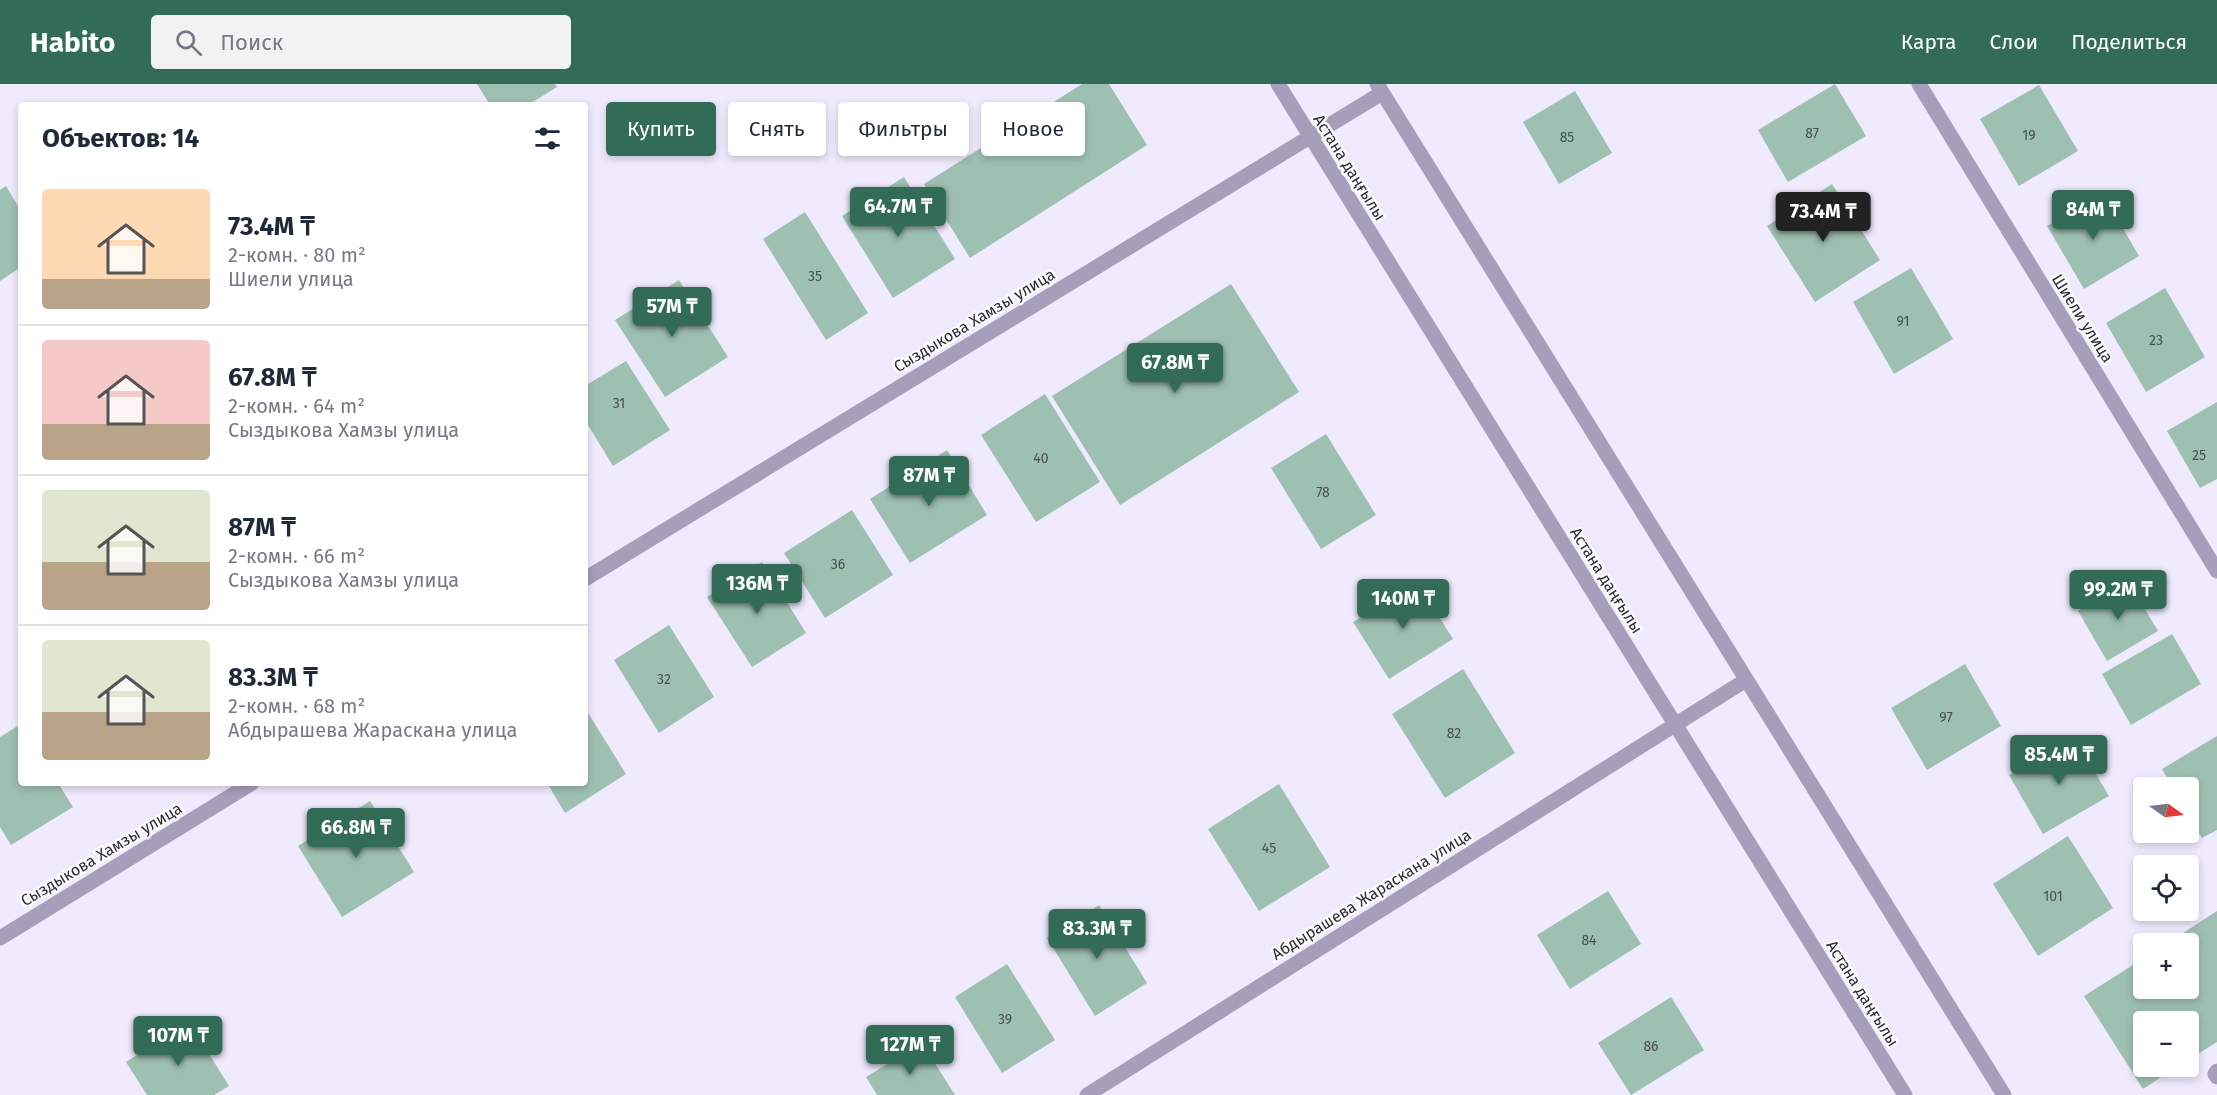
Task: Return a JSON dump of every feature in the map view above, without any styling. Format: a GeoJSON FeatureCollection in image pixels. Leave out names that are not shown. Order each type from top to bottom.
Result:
{"type":"FeatureCollection","features":[{"type":"Feature","properties":{"kind":"street","name":"Астана даңғылы"},"geometry":{"type":"LineString","coordinates":[[1278,84],[1905,1095]]}},
{"type":"Feature","properties":{"kind":"street","name":"Шиели улица"},"geometry":{"type":"LineString","coordinates":[[1918,84],[2217,571]]}},
{"type":"Feature","properties":{"kind":"street","name":"Сыздыкова Хамзы улица"},"geometry":{"type":"LineString","coordinates":[[588,577],[1310,135],[1380,88]]}},
{"type":"Feature","properties":{"kind":"street"},"geometry":{"type":"LineString","coordinates":[[1380,88],[2004,1095]]}},
{"type":"Feature","properties":{"kind":"street","name":"Абдырашева Жараскана улица"},"geometry":{"type":"LineString","coordinates":[[1087,1095],[1674,723],[1746,680]]}},
{"type":"Feature","properties":{"kind":"street","name":"Сыздыкова Хамзы улица"},"geometry":{"type":"LineString","coordinates":[[0,938],[247,786]]}},
{"type":"Feature","properties":{"kind":"street"},"geometry":{"type":"LineString","coordinates":[[2217,1071],[2215,1074],[2217,1077]]}},
{"type":"Feature","properties":{"kind":"building"},"geometry":{"type":"Polygon","coordinates":[[[477,84],[555,84],[557,87],[533,102],[488,102],[477,84]]]}},
{"type":"Feature","properties":{"kind":"building"},"geometry":{"type":"Polygon","coordinates":[[[1082,84],[1109,84],[1147,145],[970,258],[924,184],[981,148],[981,156],[1085,156],[1085,102],[1054,102],[1082,84]]]}},
{"type":"Feature","properties":{"kind":"building"},"geometry":{"type":"Polygon","coordinates":[[[1835,84],[1866,136],[1788,182],[1758,130],[1835,84]]]}},
{"type":"Feature","properties":{"kind":"building"},"geometry":{"type":"Polygon","coordinates":[[[2039,85],[2078,151],[2019,186],[1980,119],[2039,85]]]}},
{"type":"Feature","properties":{"kind":"building"},"geometry":{"type":"Polygon","coordinates":[[[1575,91],[1612,153],[1559,184],[1523,122],[1575,91]]]}},
{"type":"Feature","properties":{"kind":"building"},"geometry":{"type":"Polygon","coordinates":[[[904,177],[955,259],[893,298],[842,216],[904,177]]]}},
{"type":"Feature","properties":{"kind":"building"},"geometry":{"type":"Polygon","coordinates":[[[1832,184],[1880,260],[1815,302],[1767,226],[1832,184]]]}},
{"type":"Feature","properties":{"kind":"building"},"geometry":{"type":"Polygon","coordinates":[[[6,186],[18,206],[18,269],[0,281],[0,190],[6,186]]]}},
{"type":"Feature","properties":{"kind":"building"},"geometry":{"type":"Polygon","coordinates":[[[2103,194],[2139,256],[2084,289],[2047,226],[2103,194]]]}},
{"type":"Feature","properties":{"kind":"building"},"geometry":{"type":"Polygon","coordinates":[[[805,212],[868,313],[826,340],[763,239],[805,212]]]}},
{"type":"Feature","properties":{"kind":"building"},"geometry":{"type":"Polygon","coordinates":[[[1911,268],[1953,339],[1894,374],[1853,302],[1911,268]]]}},
{"type":"Feature","properties":{"kind":"building"},"geometry":{"type":"Polygon","coordinates":[[[679,280],[728,357],[665,397],[615,320],[679,280]]]}},
{"type":"Feature","properties":{"kind":"building"},"geometry":{"type":"Polygon","coordinates":[[[1231,284],[1299,392],[1120,505],[1052,396],[1231,284]]]}},
{"type":"Feature","properties":{"kind":"building"},"geometry":{"type":"Polygon","coordinates":[[[2165,288],[2205,357],[2146,392],[2106,323],[2165,288]]]}},
{"type":"Feature","properties":{"kind":"building"},"geometry":{"type":"Polygon","coordinates":[[[626,361],[670,430],[613,466],[588,425],[588,384],[626,361]]]}},
{"type":"Feature","properties":{"kind":"building"},"geometry":{"type":"Polygon","coordinates":[[[1045,394],[1100,482],[1036,522],[981,435],[1045,394]]]}},
{"type":"Feature","properties":{"kind":"building"},"geometry":{"type":"Polygon","coordinates":[[[2217,402],[2217,479],[2200,488],[2167,431],[2217,402]]]}},
{"type":"Feature","properties":{"kind":"building"},"geometry":{"type":"Polygon","coordinates":[[[1326,434],[1376,515],[1321,549],[1271,468],[1326,434]]]}},
{"type":"Feature","properties":{"kind":"building"},"geometry":{"type":"Polygon","coordinates":[[[947,450],[987,515],[910,563],[870,499],[947,450]]]}},
{"type":"Feature","properties":{"kind":"building"},"geometry":{"type":"Polygon","coordinates":[[[852,510],[893,575],[825,618],[784,553],[852,510]]]}},
{"type":"Feature","properties":{"kind":"building"},"geometry":{"type":"Polygon","coordinates":[[[762,562],[806,633],[752,667],[707,597],[762,562]]]}},
{"type":"Feature","properties":{"kind":"building"},"geometry":{"type":"Polygon","coordinates":[[[2128,581],[2158,631],[2107,661],[2078,611],[2128,581]]]}},
{"type":"Feature","properties":{"kind":"building"},"geometry":{"type":"Polygon","coordinates":[[[1417,582],[1453,639],[1389,679],[1353,622],[1417,582]]]}},
{"type":"Feature","properties":{"kind":"building"},"geometry":{"type":"Polygon","coordinates":[[[669,625],[714,697],[659,733],[614,660],[669,625]]]}},
{"type":"Feature","properties":{"kind":"building"},"geometry":{"type":"Polygon","coordinates":[[[2172,634],[2201,684],[2131,725],[2102,674],[2172,634]]]}},
{"type":"Feature","properties":{"kind":"building"},"geometry":{"type":"Polygon","coordinates":[[[1965,664],[2001,726],[1927,770],[1891,708],[1965,664]]]}},
{"type":"Feature","properties":{"kind":"building"},"geometry":{"type":"Polygon","coordinates":[[[1463,669],[1515,753],[1445,798],[1392,714],[1463,669]]]}},
{"type":"Feature","properties":{"kind":"building"},"geometry":{"type":"Polygon","coordinates":[[[588,713],[626,774],[565,813],[549,786],[588,786],[588,713]]]}},
{"type":"Feature","properties":{"kind":"building"},"geometry":{"type":"Polygon","coordinates":[[[18,726],[18,786],[60,786],[73,807],[11,845],[0,827],[0,737],[18,726]]]}},
{"type":"Feature","properties":{"kind":"building"},"geometry":{"type":"Polygon","coordinates":[[[2217,736],[2217,830],[2202,838],[2199,833],[2199,777],[2167,777],[2162,769],[2217,736]]]}},
{"type":"Feature","properties":{"kind":"building"},"geometry":{"type":"Polygon","coordinates":[[[2074,737],[2109,796],[2043,834],[2009,775],[2074,737]]]}},
{"type":"Feature","properties":{"kind":"building"},"geometry":{"type":"Polygon","coordinates":[[[1279,784],[1330,867],[1259,911],[1208,829],[1279,784]]]}},
{"type":"Feature","properties":{"kind":"building"},"geometry":{"type":"Polygon","coordinates":[[[370,801],[414,872],[342,917],[298,846],[370,801]]]}},
{"type":"Feature","properties":{"kind":"building"},"geometry":{"type":"Polygon","coordinates":[[[2068,836],[2113,908],[2038,956],[1993,884],[2068,836]]]}},
{"type":"Feature","properties":{"kind":"building"},"geometry":{"type":"Polygon","coordinates":[[[1608,891],[1641,944],[1570,989],[1537,935],[1608,891]]]}},
{"type":"Feature","properties":{"kind":"building"},"geometry":{"type":"Polygon","coordinates":[[[1099,905],[1147,983],[1095,1016],[1047,938],[1099,905]]]}},
{"type":"Feature","properties":{"kind":"building"},"geometry":{"type":"Polygon","coordinates":[[[2217,911],[2217,1042],[2199,1053],[2199,1011],[2133,1011],[2133,1073],[2084,996],[2133,965],[2133,999],[2199,999],[2199,933],[2183,933],[2217,911]]]}},
{"type":"Feature","properties":{"kind":"building"},"geometry":{"type":"Polygon","coordinates":[[[1007,964],[1055,1040],[1002,1073],[955,997],[1007,964]]]}},
{"type":"Feature","properties":{"kind":"building"},"geometry":{"type":"Polygon","coordinates":[[[1671,997],[1704,1050],[1631,1095],[1598,1043],[1671,997]]]}},
{"type":"Feature","properties":{"kind":"building"},"geometry":{"type":"Polygon","coordinates":[[[189,1022],[229,1086],[214,1095],[147,1095],[126,1062],[189,1022]]]}},
{"type":"Feature","properties":{"kind":"building"},"geometry":{"type":"Polygon","coordinates":[[[922,1043],[955,1095],[877,1095],[866,1077],[922,1043]]]}},
{"type":"Feature","properties":{"kind":"building"},"geometry":{"type":"Polygon","coordinates":[[[2135,1077],[2161,1077],[2143,1089],[2135,1077]]]}}]}
